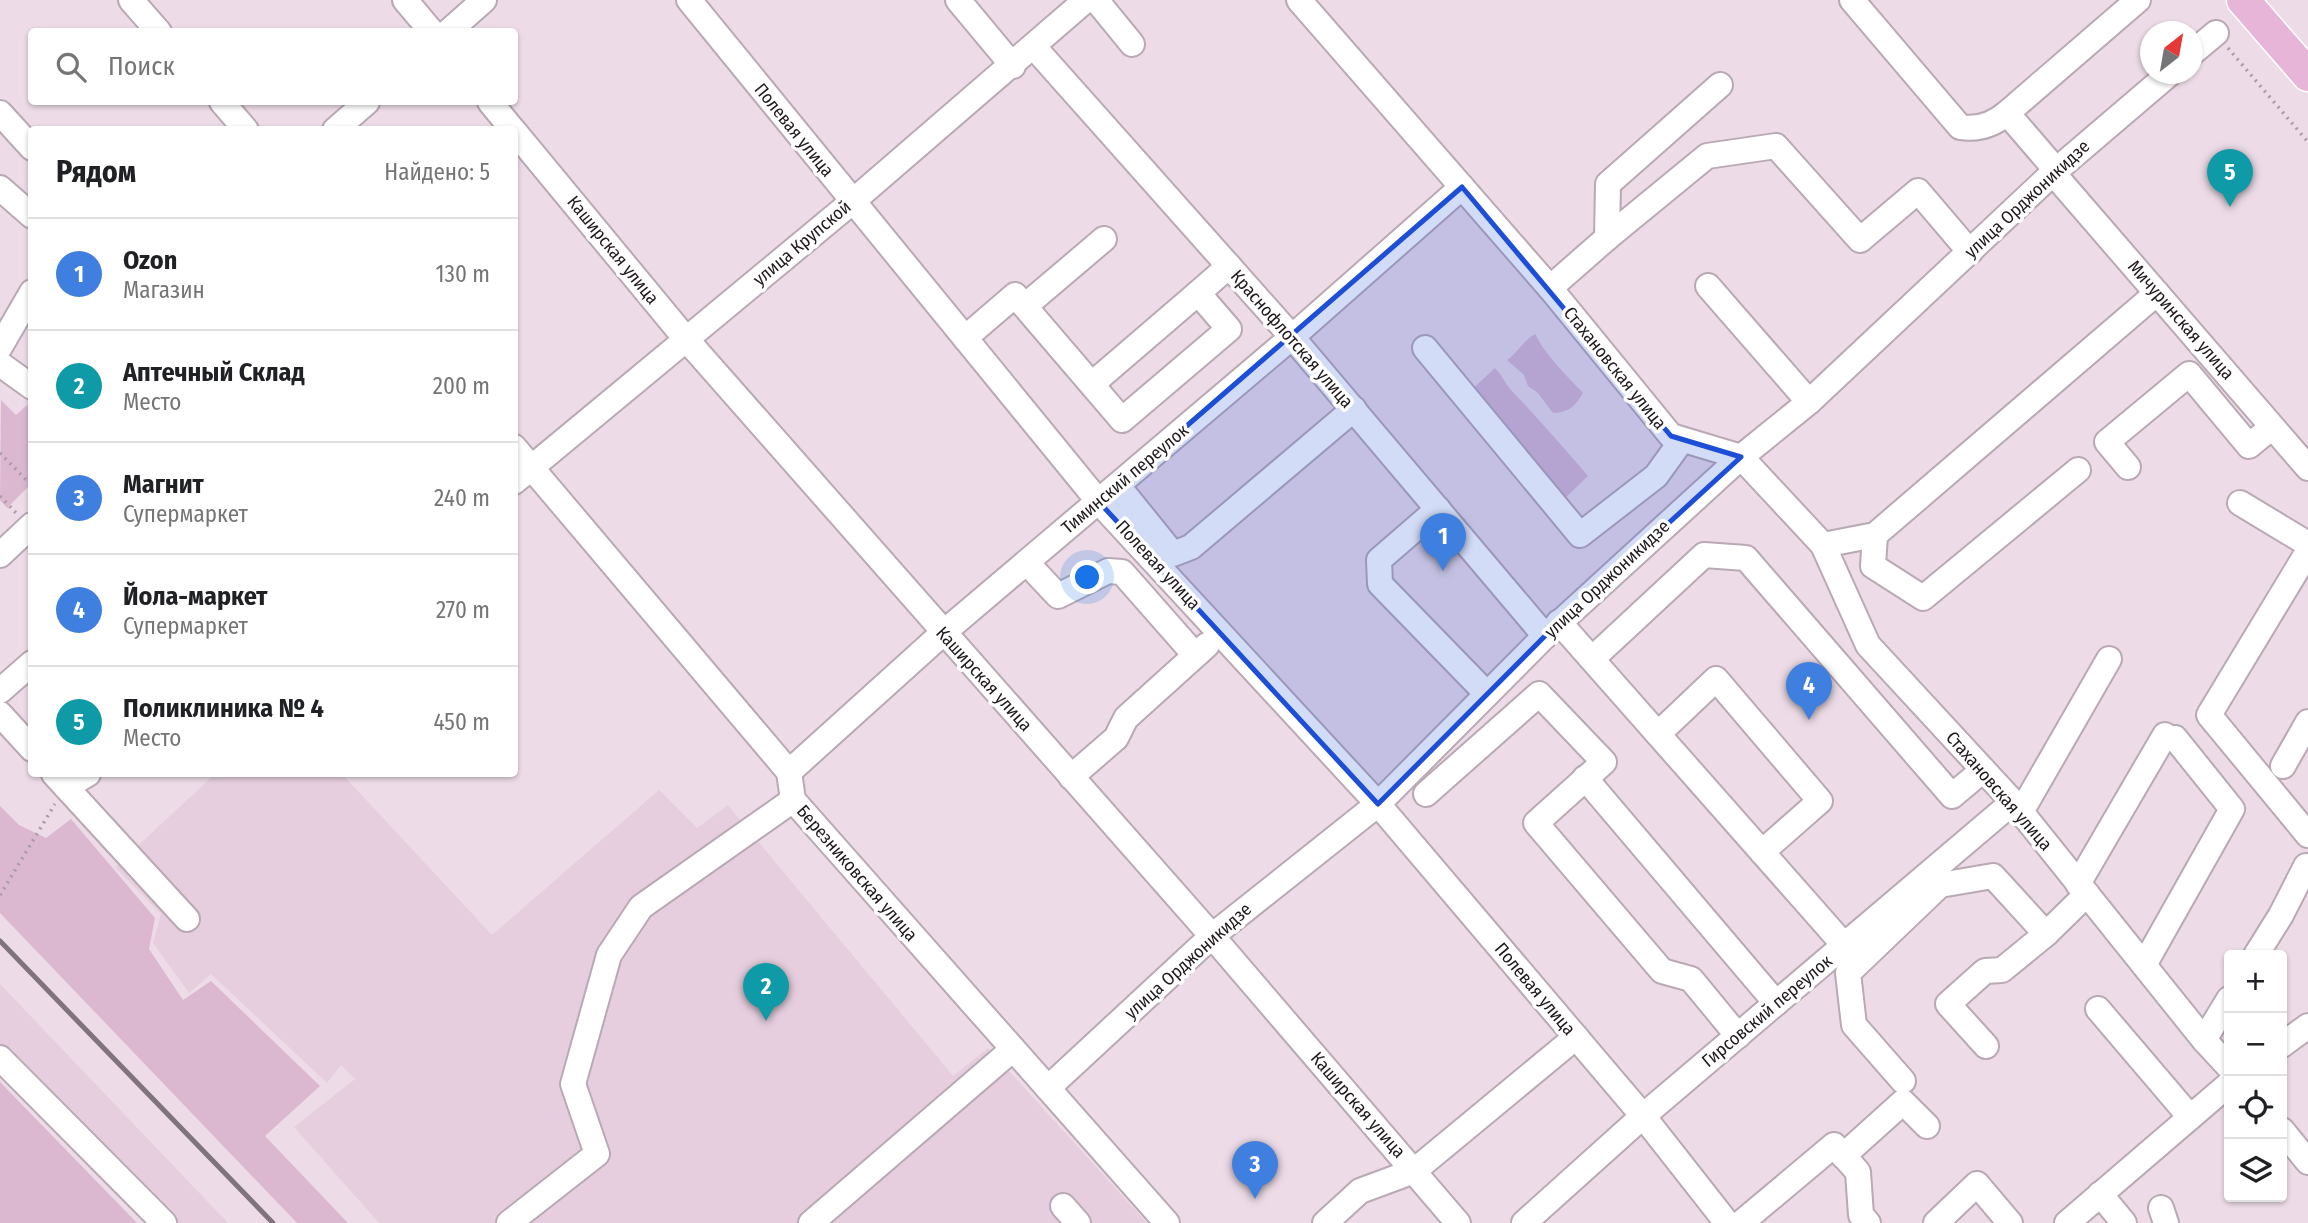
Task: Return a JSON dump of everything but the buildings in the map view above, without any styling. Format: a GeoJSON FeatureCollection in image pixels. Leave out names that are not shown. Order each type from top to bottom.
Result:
{"type":"FeatureCollection","features":[{"type":"Feature","properties":{"kind":"main road"},"geometry":{"type":"LineString","coordinates":[[2243,0],[2308,75]]}},
{"type":"Feature","properties":{"kind":"street"},"geometry":{"type":"LineString","coordinates":[[131,0],[156,28]]}},
{"type":"Feature","properties":{"kind":"street"},"geometry":{"type":"LineString","coordinates":[[405,0],[429,28]]}},
{"type":"Feature","properties":{"kind":"street"},"geometry":{"type":"LineString","coordinates":[[452,28],[484,0]]}},
{"type":"Feature","properties":{"kind":"street","name":"Полевая улица"},"geometry":{"type":"LineString","coordinates":[[688,0],[1099,502],[1378,804],[1643,1116],[1727,1223]]}},
{"type":"Feature","properties":{"kind":"street"},"geometry":{"type":"LineString","coordinates":[[958,0],[1013,66]]}},
{"type":"Feature","properties":{"kind":"street","name":"улица Крупской"},"geometry":{"type":"LineString","coordinates":[[523,474],[852,202],[1013,66],[1086,0]]}},
{"type":"Feature","properties":{"kind":"street"},"geometry":{"type":"LineString","coordinates":[[1096,0],[1132,44]]}},
{"type":"Feature","properties":{"kind":"street","name":"Стахановская улица"},"geometry":{"type":"LineString","coordinates":[[1299,0],[1550,288],[1671,436],[1741,457],[1823,545],[1868,645],[2017,807],[2224,1062]]}},
{"type":"Feature","properties":{"kind":"street"},"geometry":{"type":"LineString","coordinates":[[1852,0],[1960,127],[1973,129],[1998,121],[2138,0]]}},
{"type":"Feature","properties":{"kind":"street"},"geometry":{"type":"LineString","coordinates":[[2203,44],[2216,33]]}},
{"type":"Feature","properties":{"kind":"street","name":"Краснофлотская улица"},"geometry":{"type":"LineString","coordinates":[[1034,47],[1293,337],[1438,509],[1552,629],[1592,659],[1844,945]]}},
{"type":"Feature","properties":{"kind":"street","name":"улица Орджоникидзе"},"geometry":{"type":"LineString","coordinates":[[1048,1088],[1212,936],[1378,804],[1552,629],[1741,457],[1809,402],[2055,171],[2157,84]]}},
{"type":"Feature","properties":{"kind":"street"},"geometry":{"type":"LineString","coordinates":[[1607,238],[1608,184],[1720,85]]}},
{"type":"Feature","properties":{"kind":"street"},"geometry":{"type":"LineString","coordinates":[[225,105],[243,126]]}},
{"type":"Feature","properties":{"kind":"street"},"geometry":{"type":"LineString","coordinates":[[340,126],[364,105]]}},
{"type":"Feature","properties":{"kind":"street","name":"Каширская улица"},"geometry":{"type":"LineString","coordinates":[[493,105],[511,126]]}},
{"type":"Feature","properties":{"kind":"street"},"geometry":{"type":"LineString","coordinates":[[0,113],[28,144]]}},
{"type":"Feature","properties":{"kind":"street","name":"Мичуринская улица"},"geometry":{"type":"LineString","coordinates":[[2007,113],[2308,468]]}},
{"type":"Feature","properties":{"kind":"street","name":"Каширская улица"},"geometry":{"type":"LineString","coordinates":[[518,135],[686,339],[943,634],[1212,936],[1414,1171],[1450,1220]]}},
{"type":"Feature","properties":{"kind":"street"},"geometry":{"type":"LineString","coordinates":[[1550,288],[1707,156],[1776,146],[1860,240],[1918,191],[1970,252]]}},
{"type":"Feature","properties":{"kind":"street","name":"Тиминский переулок"},"geometry":{"type":"LineString","coordinates":[[789,772],[943,634],[1293,337],[1461,187]]}},
{"type":"Feature","properties":{"kind":"street"},"geometry":{"type":"LineString","coordinates":[[0,188],[28,212]]}},
{"type":"Feature","properties":{"kind":"street"},"geometry":{"type":"LineString","coordinates":[[1025,306],[1104,239]]}},
{"type":"Feature","properties":{"kind":"street"},"geometry":{"type":"LineString","coordinates":[[1092,384],[1229,266]]}},
{"type":"Feature","properties":{"kind":"street"},"geometry":{"type":"LineString","coordinates":[[1707,286],[1809,402]]}},
{"type":"Feature","properties":{"kind":"street"},"geometry":{"type":"LineString","coordinates":[[965,338],[1015,295],[1122,420],[1229,329],[1198,293]]}},
{"type":"Feature","properties":{"kind":"street"},"geometry":{"type":"LineString","coordinates":[[1823,545],[1875,535],[2157,293]]}},
{"type":"Feature","properties":{"kind":"street"},"geometry":{"type":"LineString","coordinates":[[0,347],[28,299]]}},
{"type":"Feature","properties":{"kind":"street"},"geometry":{"type":"LineString","coordinates":[[1425,348],[1580,535],[1656,476],[1682,440]]}},
{"type":"Feature","properties":{"kind":"street"},"geometry":{"type":"LineString","coordinates":[[0,364],[28,383]]}},
{"type":"Feature","properties":{"kind":"street"},"geometry":{"type":"LineString","coordinates":[[2128,467],[2107,442],[2189,374],[2249,446],[2272,427]]}},
{"type":"Feature","properties":{"kind":"street"},"geometry":{"type":"LineString","coordinates":[[1118,486],[1173,554],[1191,547],[1354,409]]}},
{"type":"Feature","properties":{"kind":"street"},"geometry":{"type":"LineString","coordinates":[[1875,535],[1873,566],[1923,598],[2078,470]]}},
{"type":"Feature","properties":{"kind":"street"},"geometry":{"type":"LineString","coordinates":[[523,474],[789,772]]}},
{"type":"Feature","properties":{"kind":"street"},"geometry":{"type":"LineString","coordinates":[[2240,503],[2308,544]]}},
{"type":"Feature","properties":{"kind":"street"},"geometry":{"type":"LineString","coordinates":[[1438,509],[1379,561],[1380,584],[1487,694]]}},
{"type":"Feature","properties":{"kind":"street"},"geometry":{"type":"LineString","coordinates":[[0,555],[28,529]]}},
{"type":"Feature","properties":{"kind":"street"},"geometry":{"type":"LineString","coordinates":[[1592,659],[1704,555],[1746,558],[1952,796],[1983,770]]}},
{"type":"Feature","properties":{"kind":"street"},"geometry":{"type":"LineString","coordinates":[[1027,563],[1058,596],[1108,571],[1122,572],[1195,655]]}},
{"type":"Feature","properties":{"kind":"street"},"geometry":{"type":"LineString","coordinates":[[2303,574],[2209,715],[2308,835]]}},
{"type":"Feature","properties":{"kind":"street"},"geometry":{"type":"LineString","coordinates":[[1070,777],[1116,738],[1126,718],[1220,633]]}},
{"type":"Feature","properties":{"kind":"street","name":"Гирсовский переулок"},"geometry":{"type":"LineString","coordinates":[[1524,1223],[1643,1116],[1844,945],[2017,807],[2109,659]]}},
{"type":"Feature","properties":{"kind":"street"},"geometry":{"type":"LineString","coordinates":[[0,691],[28,666]]}},
{"type":"Feature","properties":{"kind":"street"},"geometry":{"type":"LineString","coordinates":[[1658,734],[1716,679],[1820,800],[1762,852]]}},
{"type":"Feature","properties":{"kind":"street"},"geometry":{"type":"LineString","coordinates":[[1426,794],[1539,694],[1604,762],[1536,823],[1662,971],[1691,979],[1738,1036]]}},
{"type":"Feature","properties":{"kind":"street"},"geometry":{"type":"LineString","coordinates":[[0,714],[28,745]]}},
{"type":"Feature","properties":{"kind":"street"},"geometry":{"type":"LineString","coordinates":[[2283,766],[2308,722]]}},
{"type":"Feature","properties":{"kind":"street"},"geometry":{"type":"LineString","coordinates":[[1986,1045],[1948,1004],[1985,971],[2001,970],[2046,934],[2082,889],[2170,737],[2232,809],[2144,965]]}},
{"type":"Feature","properties":{"kind":"street","name":"Березниковская улица"},"geometry":{"type":"LineString","coordinates":[[789,772],[793,800],[1167,1223]]}},
{"type":"Feature","properties":{"kind":"street"},"geometry":{"type":"LineString","coordinates":[[1585,778],[1776,1003]]}},
{"type":"Feature","properties":{"kind":"street"},"geometry":{"type":"LineString","coordinates":[[60,780],[187,919]]}},
{"type":"Feature","properties":{"kind":"street"},"geometry":{"type":"LineString","coordinates":[[509,1223],[597,1154],[573,1084],[609,955],[641,907],[793,800]]}},
{"type":"Feature","properties":{"kind":"street"},"geometry":{"type":"LineString","coordinates":[[2259,950],[2306,866]]}},
{"type":"Feature","properties":{"kind":"street"},"geometry":{"type":"LineString","coordinates":[[1903,1081],[1854,1025],[1848,973],[1940,885],[1993,876],[2046,934]]}},
{"type":"Feature","properties":{"kind":"street"},"geometry":{"type":"LineString","coordinates":[[2204,1040],[2224,1007]]}},
{"type":"Feature","properties":{"kind":"street"},"geometry":{"type":"LineString","coordinates":[[2098,1009],[2190,1117]]}},
{"type":"Feature","properties":{"kind":"street"},"geometry":{"type":"LineString","coordinates":[[2287,1041],[2308,1026]]}},
{"type":"Feature","properties":{"kind":"street"},"geometry":{"type":"LineString","coordinates":[[1325,1223],[1360,1191],[1414,1171],[1576,1037]]}},
{"type":"Feature","properties":{"kind":"street"},"geometry":{"type":"LineString","coordinates":[[811,1223],[1013,1049]]}},
{"type":"Feature","properties":{"kind":"street"},"geometry":{"type":"LineString","coordinates":[[0,1058],[163,1223]]}},
{"type":"Feature","properties":{"kind":"street"},"geometry":{"type":"LineString","coordinates":[[2067,1223],[2224,1088]]}},
{"type":"Feature","properties":{"kind":"street"},"geometry":{"type":"LineString","coordinates":[[1843,1156],[1903,1102],[1927,1126]]}},
{"type":"Feature","properties":{"kind":"street"},"geometry":{"type":"LineString","coordinates":[[2287,1136],[2308,1162]]}},
{"type":"Feature","properties":{"kind":"street"},"geometry":{"type":"LineString","coordinates":[[1741,1223],[1834,1145],[1858,1172],[1861,1215],[1868,1223]]}},
{"type":"Feature","properties":{"kind":"street"},"geometry":{"type":"LineString","coordinates":[[1936,1223],[1977,1184],[2010,1223]]}},
{"type":"Feature","properties":{"kind":"street"},"geometry":{"type":"LineString","coordinates":[[2099,1195],[2124,1223]]}},
{"type":"Feature","properties":{"kind":"path"},"geometry":{"type":"LineString","coordinates":[[2216,33],[2308,142]]}},
{"type":"Feature","properties":{"kind":"path"},"geometry":{"type":"LineString","coordinates":[[0,453],[28,482]]}},
{"type":"Feature","properties":{"kind":"path"},"geometry":{"type":"LineString","coordinates":[[0,895],[60,780]]}},
{"type":"Feature","properties":{"kind":"highlighted area"},"geometry":{"type":"Polygon","coordinates":[[[1462,187],[1671,436],[1741,457],[1545,636],[1378,804],[1099,502],[1462,187]]]}},
{"type":"Feature","properties":{"kind":"shaded area"},"geometry":{"type":"Polygon","coordinates":[[[1535,334],[1551,358],[1583,393],[1568,410],[1553,413],[1538,393],[1528,386],[1524,375],[1507,360],[1535,334]]]}},
{"type":"Feature","properties":{"kind":"shaded area"},"geometry":{"type":"Polygon","coordinates":[[[1495,368],[1511,390],[1588,476],[1561,502],[1468,393],[1495,368]]]}},
{"type":"Feature","properties":{"kind":"shaded area"},"geometry":{"type":"Polygon","coordinates":[[[1,400],[16,415],[28,406],[28,487],[7,508],[0,500],[1,400]]]}},
{"type":"Feature","properties":{"kind":"shaded area"},"geometry":{"type":"Polygon","coordinates":[[[212,777],[345,777],[492,935],[659,790],[697,828],[728,805],[953,1076],[988,1048],[1147,1223],[379,1223],[294,1127],[355,1079],[341,1065],[327,1083],[211,974],[189,993],[153,943],[161,914],[115,867],[212,777]]]}},
{"type":"Feature","properties":{"kind":"shaded area"},"geometry":{"type":"Polygon","coordinates":[[[0,806],[19,825],[46,838],[71,819],[155,918],[149,949],[183,1000],[211,981],[320,1086],[265,1136],[348,1223],[297,1223],[0,913],[0,806]]]}},
{"type":"Feature","properties":{"kind":"shaded area"},"geometry":{"type":"Polygon","coordinates":[[[0,984],[228,1223],[162,1223],[0,1054],[0,984]]]}},
{"type":"Feature","properties":{"kind":"shaded area"},"geometry":{"type":"Polygon","coordinates":[[[0,1082],[137,1223],[0,1223],[0,1082]]]}},
{"type":"Feature","properties":{"kind":"railway"},"geometry":{"type":"LineString","coordinates":[[0,941],[273,1223]]}},
{"type":"Feature","properties":{"kind":"place","name":"Поликлиника № 4"},"geometry":{"type":"Point","coordinates":[2230,207]}},
{"type":"Feature","properties":{"kind":"place","name":"Ozon"},"geometry":{"type":"Point","coordinates":[1443,571]}},
{"type":"Feature","properties":{"kind":"place","name":"Йола-маркет"},"geometry":{"type":"Point","coordinates":[1809,720]}},
{"type":"Feature","properties":{"kind":"place","name":"Аптечный Склад"},"geometry":{"type":"Point","coordinates":[766,1021]}},
{"type":"Feature","properties":{"kind":"place","name":"Магнит"},"geometry":{"type":"Point","coordinates":[1255,1199]}}]}
